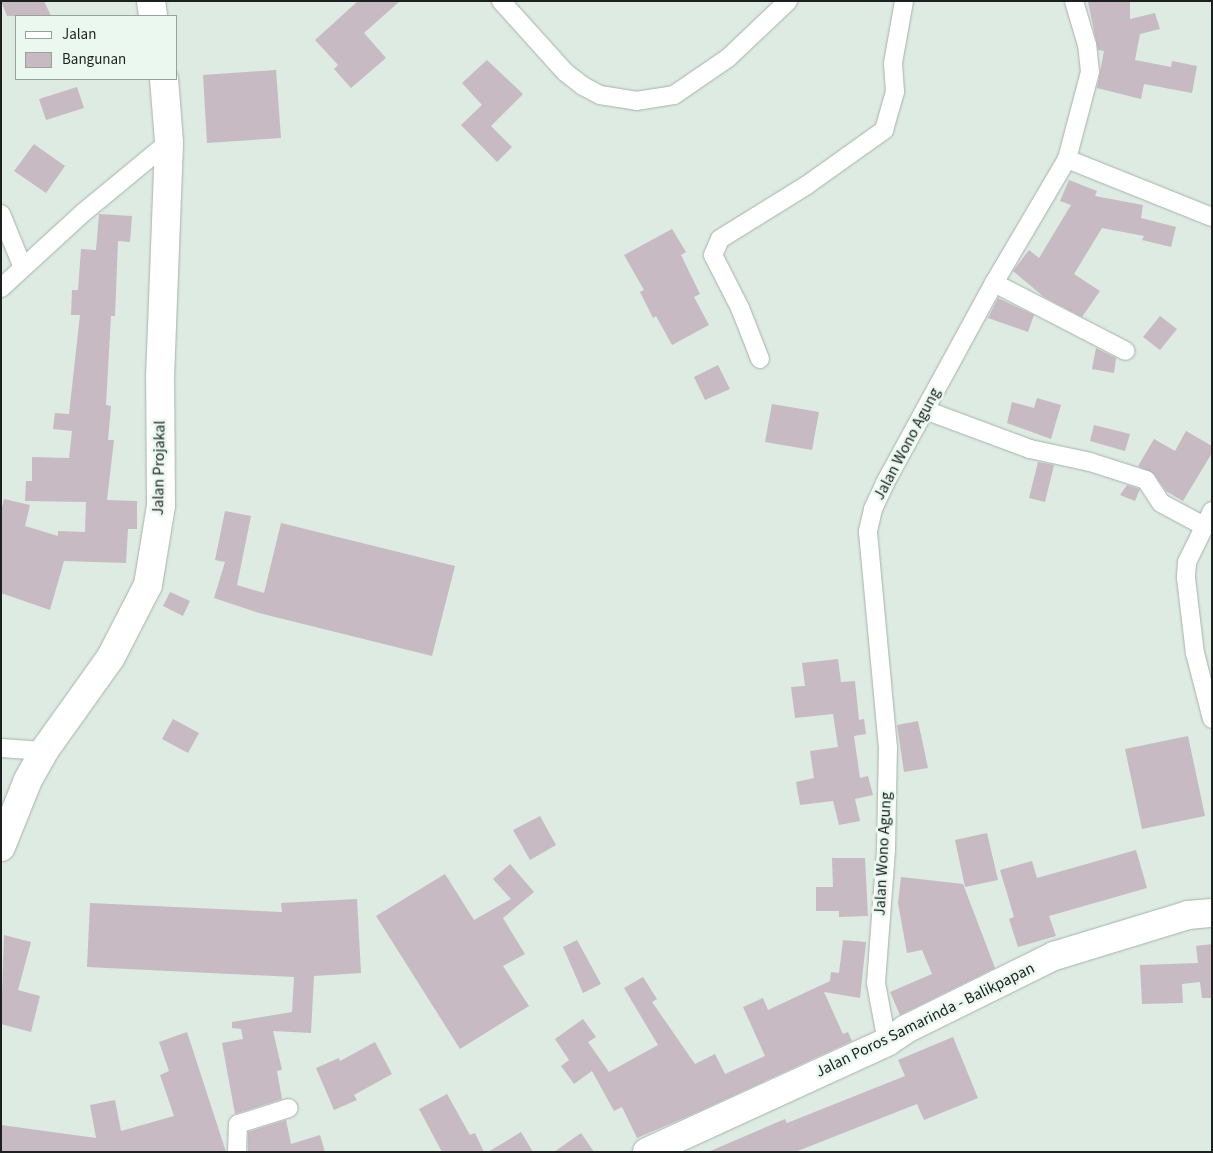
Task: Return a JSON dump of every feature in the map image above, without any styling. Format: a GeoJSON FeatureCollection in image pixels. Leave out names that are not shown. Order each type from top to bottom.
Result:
{"type":"FeatureCollection","features":[{"type":"Feature","properties":{"kind":"main road"},"geometry":{"type":"LineString","coordinates":[[151,1],[153,15]]}},
{"type":"Feature","properties":{"kind":"main road","name":"Jalan Projakal"},"geometry":{"type":"LineString","coordinates":[[1,847],[28,780],[44,751],[111,657],[148,586],[161,506],[160,378],[169,142],[164,80]]}},
{"type":"Feature","properties":{"kind":"main road","name":"Jalan Poros Samarinda - Balikpapan"},"geometry":{"type":"LineString","coordinates":[[647,1152],[887,1042],[906,1030],[1054,956],[1188,915],[1212,913]]}},
{"type":"Feature","properties":{"kind":"street"},"geometry":{"type":"LineString","coordinates":[[502,1],[565,72],[583,86],[600,95],[636,101],[674,95],[728,58],[788,1]]}},
{"type":"Feature","properties":{"kind":"street"},"geometry":{"type":"LineString","coordinates":[[760,359],[740,308],[713,256],[720,239],[807,185],[884,130],[895,92],[893,63],[904,1]]}},
{"type":"Feature","properties":{"kind":"street","name":"Jalan Wono Agung"},"geometry":{"type":"LineString","coordinates":[[887,1042],[876,983],[886,849],[888,748],[868,531],[873,509],[885,483],[994,284],[1068,159],[1090,72],[1085,38],[1074,1]]}},
{"type":"Feature","properties":{"kind":"street"},"geometry":{"type":"LineString","coordinates":[[1,288],[84,212],[169,142]]}},
{"type":"Feature","properties":{"kind":"street"},"geometry":{"type":"LineString","coordinates":[[1068,159],[1212,217]]}},
{"type":"Feature","properties":{"kind":"street"},"geometry":{"type":"LineString","coordinates":[[1,214],[23,268]]}},
{"type":"Feature","properties":{"kind":"street"},"geometry":{"type":"LineString","coordinates":[[994,284],[1126,351]]}},
{"type":"Feature","properties":{"kind":"street"},"geometry":{"type":"LineString","coordinates":[[925,410],[1030,449],[1090,462],[1146,480],[1161,503],[1207,518],[1186,562],[1186,578],[1195,652],[1212,719]]}},
{"type":"Feature","properties":{"kind":"street"},"geometry":{"type":"LineString","coordinates":[[1,748],[44,751]]}},
{"type":"Feature","properties":{"kind":"street"},"geometry":{"type":"LineString","coordinates":[[237,1152],[238,1124],[289,1108]]}},
{"type":"Feature","properties":{"kind":"building"},"geometry":{"type":"Polygon","coordinates":[[[1,1],[44,1],[51,15],[15,15],[7,16],[1,1]]]}},
{"type":"Feature","properties":{"kind":"building"},"geometry":{"type":"Polygon","coordinates":[[[358,1],[400,1],[364,33],[386,58],[351,88],[334,69],[338,65],[315,40],[358,1]]]}},
{"type":"Feature","properties":{"kind":"building"},"geometry":{"type":"Polygon","coordinates":[[[1088,2],[1130,2],[1130,19],[1155,13],[1160,29],[1140,34],[1135,60],[1171,67],[1172,61],[1197,66],[1192,93],[1144,84],[1141,99],[1097,88],[1104,51],[1098,50],[1088,2]]]}},
{"type":"Feature","properties":{"kind":"building"},"geometry":{"type":"Polygon","coordinates":[[[487,60],[523,94],[491,126],[512,147],[497,162],[461,125],[482,105],[462,83],[487,60]]]}},
{"type":"Feature","properties":{"kind":"building"},"geometry":{"type":"Polygon","coordinates":[[[276,70],[281,138],[207,143],[203,75],[276,70]]]}},
{"type":"Feature","properties":{"kind":"building"},"geometry":{"type":"Polygon","coordinates":[[[77,87],[84,108],[46,120],[39,99],[77,87]]]}},
{"type":"Feature","properties":{"kind":"building"},"geometry":{"type":"Polygon","coordinates":[[[34,144],[65,166],[46,193],[14,171],[34,144]]]}},
{"type":"Feature","properties":{"kind":"building"},"geometry":{"type":"Polygon","coordinates":[[[1069,180],[1097,191],[1095,196],[1143,205],[1141,218],[1176,227],[1171,247],[1142,240],[1144,236],[1102,228],[1074,274],[1100,291],[1082,317],[1044,297],[1013,271],[1029,250],[1039,258],[1071,205],[1060,201],[1069,180]]]}},
{"type":"Feature","properties":{"kind":"building"},"geometry":{"type":"Polygon","coordinates":[[[99,214],[132,216],[130,242],[118,241],[115,316],[111,316],[106,405],[111,406],[108,440],[114,440],[107,500],[137,501],[137,529],[128,529],[126,563],[64,561],[50,610],[1,593],[1,512],[4,499],[30,505],[25,526],[58,536],[58,531],[85,532],[86,502],[25,501],[26,481],[32,481],[32,457],[69,458],[72,431],[53,429],[55,413],[69,414],[80,315],[71,315],[72,290],[78,290],[81,249],[96,250],[99,214]]]}},
{"type":"Feature","properties":{"kind":"building"},"geometry":{"type":"Polygon","coordinates":[[[672,229],[686,252],[681,255],[700,294],[694,297],[709,325],[672,345],[656,316],[653,318],[640,292],[644,290],[624,255],[672,229]]]}},
{"type":"Feature","properties":{"kind":"building"},"geometry":{"type":"Polygon","coordinates":[[[998,298],[1034,315],[1028,332],[988,318],[998,298]]]}},
{"type":"Feature","properties":{"kind":"building"},"geometry":{"type":"Polygon","coordinates":[[[1160,316],[1177,329],[1160,350],[1143,337],[1160,316]]]}},
{"type":"Feature","properties":{"kind":"building"},"geometry":{"type":"Polygon","coordinates":[[[1096,348],[1116,358],[1114,373],[1092,369],[1096,348]]]}},
{"type":"Feature","properties":{"kind":"building"},"geometry":{"type":"Polygon","coordinates":[[[718,365],[730,389],[705,400],[694,377],[718,365]]]}},
{"type":"Feature","properties":{"kind":"building"},"geometry":{"type":"Polygon","coordinates":[[[1037,398],[1061,405],[1051,439],[1007,423],[1012,402],[1034,408],[1037,398]]]}},
{"type":"Feature","properties":{"kind":"building"},"geometry":{"type":"Polygon","coordinates":[[[772,404],[819,412],[812,450],[765,442],[772,404]]]}},
{"type":"Feature","properties":{"kind":"building"},"geometry":{"type":"Polygon","coordinates":[[[1094,425],[1130,434],[1125,451],[1090,441],[1094,425]]]}},
{"type":"Feature","properties":{"kind":"building"},"geometry":{"type":"Polygon","coordinates":[[[1186,431],[1212,446],[1212,453],[1183,501],[1166,491],[1154,474],[1138,466],[1154,439],[1175,451],[1186,431]]]}},
{"type":"Feature","properties":{"kind":"building"},"geometry":{"type":"Polygon","coordinates":[[[1038,462],[1054,465],[1045,502],[1029,498],[1038,462]]]}},
{"type":"Feature","properties":{"kind":"building"},"geometry":{"type":"Polygon","coordinates":[[[1127,485],[1140,489],[1135,501],[1120,495],[1127,485]]]}},
{"type":"Feature","properties":{"kind":"building"},"geometry":{"type":"Polygon","coordinates":[[[225,511],[251,516],[237,585],[264,593],[281,523],[455,566],[432,656],[259,613],[214,598],[225,562],[215,560],[225,511]]]}},
{"type":"Feature","properties":{"kind":"building"},"geometry":{"type":"Polygon","coordinates":[[[170,592],[190,601],[183,616],[163,606],[170,592]]]}},
{"type":"Feature","properties":{"kind":"building"},"geometry":{"type":"Polygon","coordinates":[[[838,659],[841,682],[855,681],[859,720],[864,719],[866,734],[854,736],[860,778],[868,776],[873,795],[855,799],[860,821],[839,825],[833,801],[800,805],[796,782],[814,778],[810,751],[838,747],[833,714],[795,718],[791,687],[805,686],[802,663],[838,659]]]}},
{"type":"Feature","properties":{"kind":"building"},"geometry":{"type":"Polygon","coordinates":[[[173,719],[199,733],[188,753],[162,739],[173,719]]]}},
{"type":"Feature","properties":{"kind":"building"},"geometry":{"type":"Polygon","coordinates":[[[918,721],[928,768],[904,772],[897,725],[918,721]]]}},
{"type":"Feature","properties":{"kind":"building"},"geometry":{"type":"Polygon","coordinates":[[[1188,736],[1205,816],[1142,829],[1125,749],[1188,736]]]}},
{"type":"Feature","properties":{"kind":"building"},"geometry":{"type":"Polygon","coordinates":[[[540,816],[556,845],[530,860],[513,830],[540,816]]]}},
{"type":"Feature","properties":{"kind":"building"},"geometry":{"type":"Polygon","coordinates":[[[987,833],[998,880],[965,887],[955,840],[987,833]]]}},
{"type":"Feature","properties":{"kind":"building"},"geometry":{"type":"Polygon","coordinates":[[[1136,850],[1147,888],[1049,916],[1056,936],[1018,947],[1009,919],[1014,917],[1000,870],[1032,861],[1037,878],[1136,850]]]}},
{"type":"Feature","properties":{"kind":"building"},"geometry":{"type":"Polygon","coordinates":[[[832,858],[865,858],[868,916],[839,917],[839,911],[816,911],[816,887],[833,887],[832,858]]]}},
{"type":"Feature","properties":{"kind":"building"},"geometry":{"type":"Polygon","coordinates":[[[510,864],[534,892],[503,918],[525,954],[503,966],[529,1006],[460,1049],[376,916],[445,874],[474,920],[511,899],[493,879],[510,864]]]}},
{"type":"Feature","properties":{"kind":"building"},"geometry":{"type":"Polygon","coordinates":[[[901,877],[963,884],[995,968],[900,1015],[890,992],[932,974],[922,950],[907,953],[898,903],[901,877]]]}},
{"type":"Feature","properties":{"kind":"building"},"geometry":{"type":"Polygon","coordinates":[[[357,899],[361,973],[314,976],[311,1033],[273,1031],[282,1070],[277,1071],[282,1099],[235,1114],[222,1043],[243,1039],[241,1029],[232,1028],[232,1022],[292,1012],[294,977],[87,967],[90,903],[282,912],[281,903],[357,899]]]}},
{"type":"Feature","properties":{"kind":"building"},"geometry":{"type":"Polygon","coordinates":[[[4,935],[31,942],[18,990],[40,996],[31,1032],[1,1024],[4,935]]]}},
{"type":"Feature","properties":{"kind":"building"},"geometry":{"type":"Polygon","coordinates":[[[577,940],[601,984],[583,993],[563,947],[577,940]]]}},
{"type":"Feature","properties":{"kind":"building"},"geometry":{"type":"Polygon","coordinates":[[[843,940],[866,942],[860,998],[824,992],[843,1034],[848,1032],[852,1041],[693,1114],[637,1138],[622,1107],[614,1111],[592,1071],[574,1084],[561,1066],[569,1060],[555,1039],[583,1019],[596,1037],[588,1042],[609,1072],[658,1045],[624,988],[643,977],[657,999],[652,1002],[695,1064],[715,1054],[725,1074],[765,1056],[743,1007],[763,998],[768,1010],[830,981],[831,972],[839,973],[843,940]]]}},
{"type":"Feature","properties":{"kind":"building"},"geometry":{"type":"Polygon","coordinates":[[[1212,944],[1212,998],[1202,998],[1200,982],[1182,984],[1183,1003],[1142,1004],[1140,965],[1198,963],[1196,946],[1212,944]]]}},
{"type":"Feature","properties":{"kind":"building"},"geometry":{"type":"Polygon","coordinates":[[[187,1032],[226,1152],[1,1152],[1,1125],[96,1138],[90,1105],[115,1100],[121,1131],[174,1116],[160,1075],[169,1071],[159,1042],[187,1032]]]}},
{"type":"Feature","properties":{"kind":"building"},"geometry":{"type":"Polygon","coordinates":[[[953,1037],[978,1098],[924,1120],[917,1104],[795,1152],[708,1152],[785,1119],[787,1123],[905,1076],[898,1060],[953,1037]]]}},
{"type":"Feature","properties":{"kind":"building"},"geometry":{"type":"Polygon","coordinates":[[[375,1042],[392,1074],[354,1095],[357,1100],[334,1110],[316,1068],[339,1058],[340,1061],[375,1042]]]}},
{"type":"Feature","properties":{"kind":"building"},"geometry":{"type":"Polygon","coordinates":[[[447,1094],[470,1135],[475,1133],[484,1152],[442,1152],[419,1109],[447,1094]]]}},
{"type":"Feature","properties":{"kind":"building"},"geometry":{"type":"Polygon","coordinates":[[[286,1120],[291,1144],[320,1135],[325,1152],[248,1152],[248,1132],[286,1120]]]}},
{"type":"Feature","properties":{"kind":"building"},"geometry":{"type":"Polygon","coordinates":[[[521,1132],[533,1152],[488,1152],[521,1132]]]}},
{"type":"Feature","properties":{"kind":"building"},"geometry":{"type":"Polygon","coordinates":[[[581,1133],[594,1152],[554,1152],[581,1133]]]}}]}
